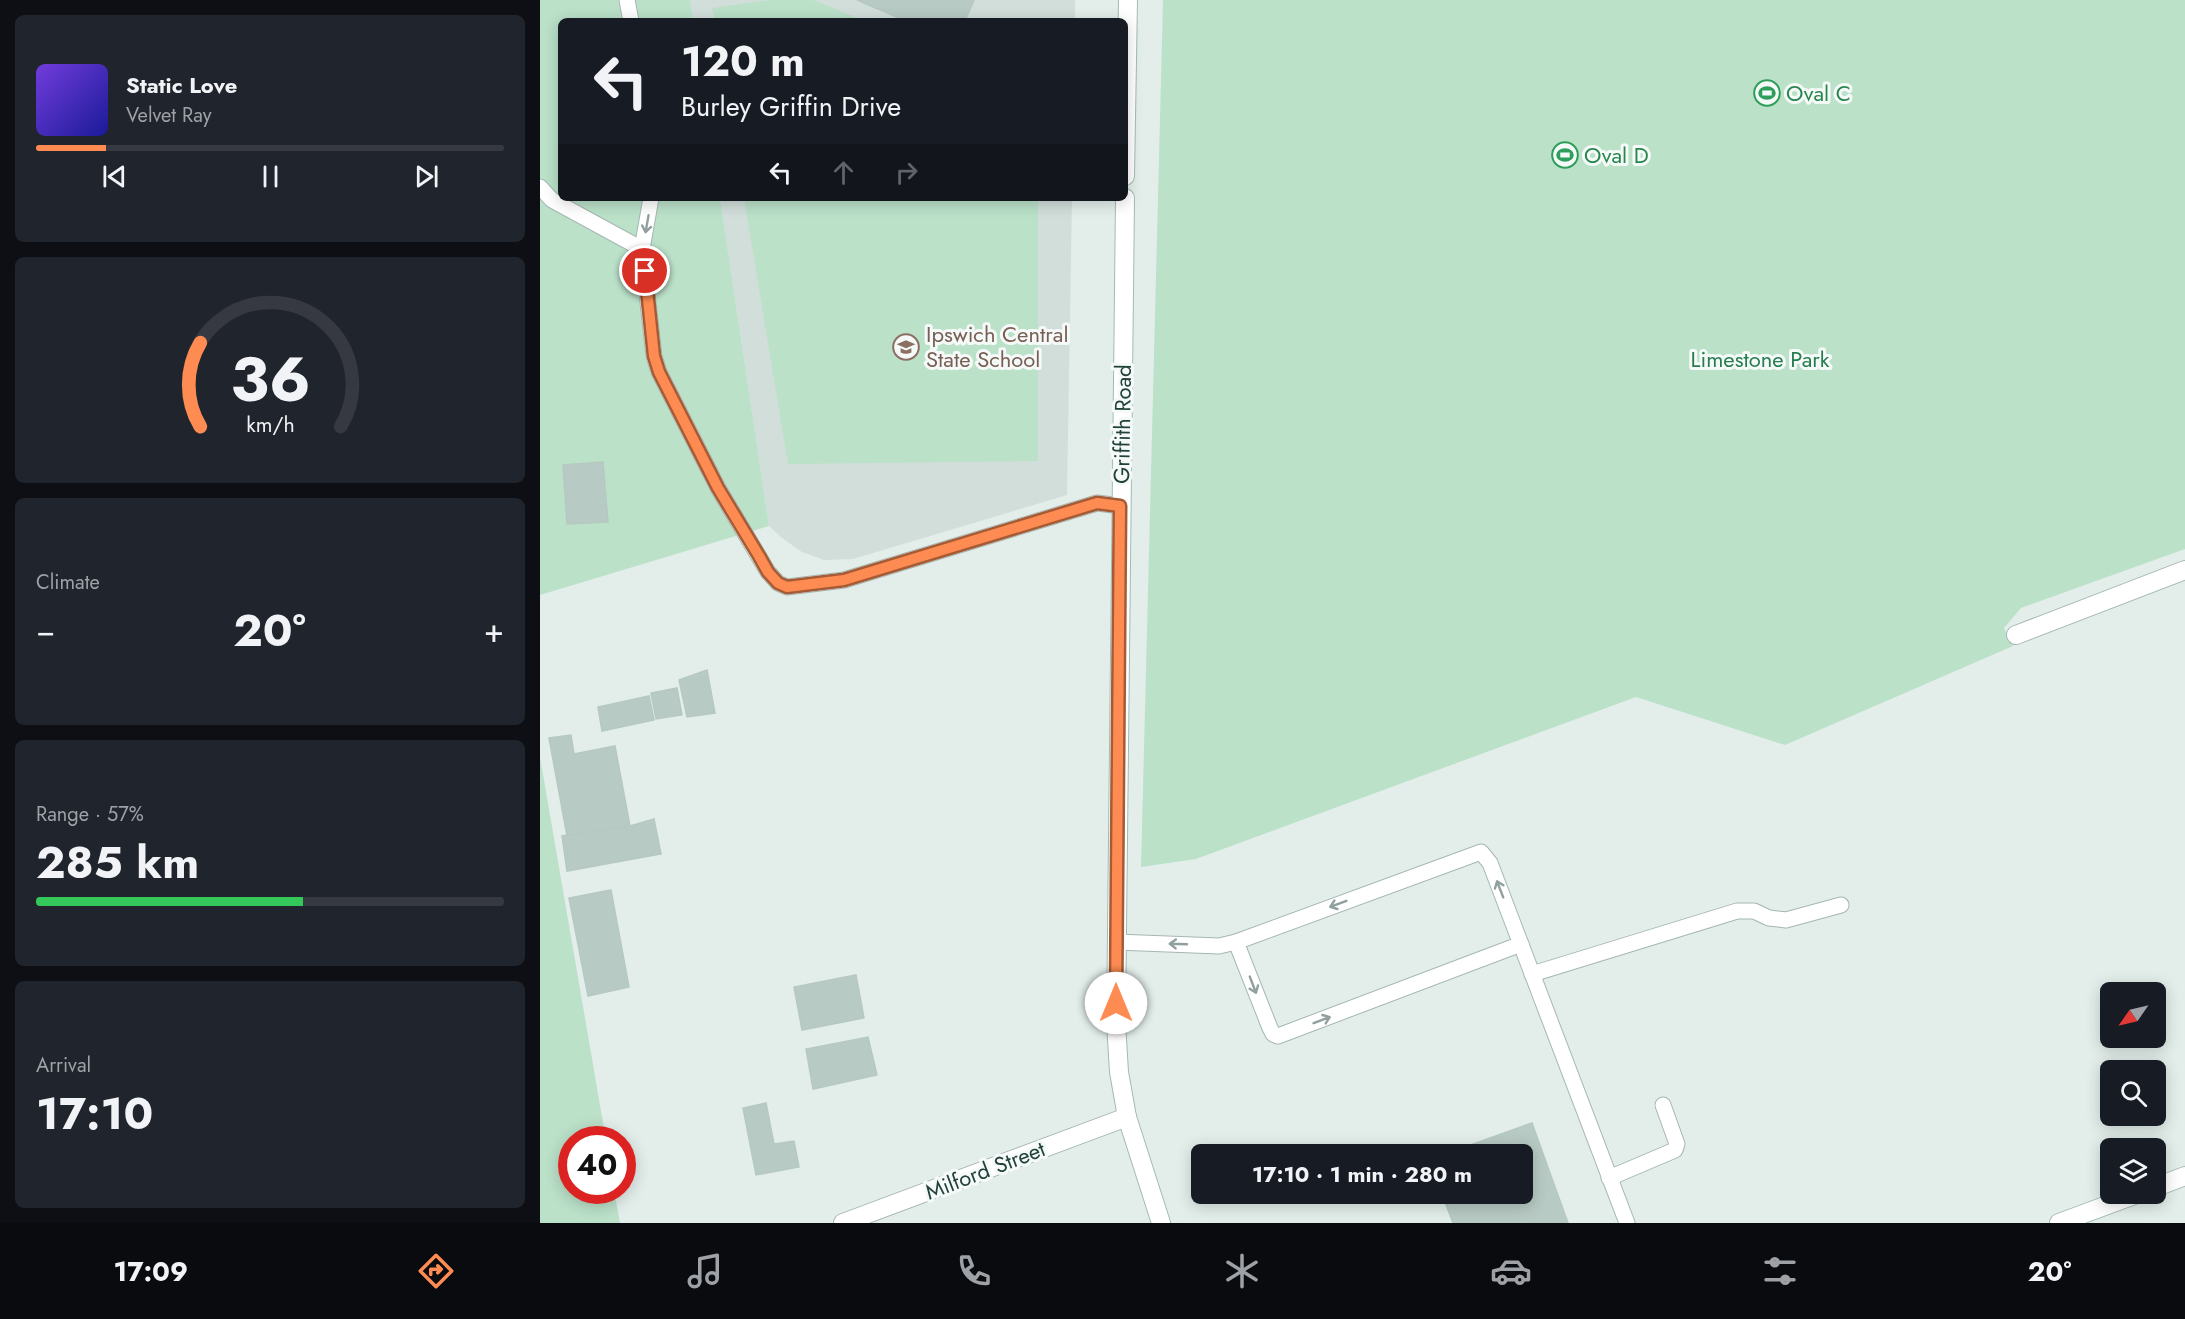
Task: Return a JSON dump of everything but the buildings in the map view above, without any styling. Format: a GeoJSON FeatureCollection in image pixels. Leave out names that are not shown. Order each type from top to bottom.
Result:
{"type":"FeatureCollection","features":[{"type":"Feature","properties":{"kind":"street"},"geometry":{"type":"LineString","coordinates":[[1128,0],[1128,18]]}},
{"type":"Feature","properties":{"kind":"street","name":"Griffith Road"},"geometry":{"type":"LineString","coordinates":[[1125,201],[1116,942],[1118,1052],[1126,1117],[1161,1223]]}},
{"type":"Feature","properties":{"kind":"street"},"geometry":{"type":"LineString","coordinates":[[2016,634],[2185,570]]}},
{"type":"Feature","properties":{"kind":"street","name":"Milford Street"},"geometry":{"type":"LineString","coordinates":[[843,1223],[1126,1117]]}},
{"type":"Feature","properties":{"kind":"street"},"geometry":{"type":"LineString","coordinates":[[2166,1183],[2185,1176]]}},
{"type":"Feature","properties":{"kind":"street"},"geometry":{"type":"LineString","coordinates":[[2058,1223],[2110,1204]]}},
{"type":"Feature","properties":{"kind":"lane"},"geometry":{"type":"LineString","coordinates":[[627,0],[630,18]]}},
{"type":"Feature","properties":{"kind":"lane"},"geometry":{"type":"LineString","coordinates":[[540,187],[552,200],[642,249]]}},
{"type":"Feature","properties":{"kind":"lane"},"geometry":{"type":"LineString","coordinates":[[650,201],[642,249],[654,356],[659,372],[718,488],[768,572],[778,583],[787,587],[844,580],[1097,503],[1120,506]]}},
{"type":"Feature","properties":{"kind":"lane"},"geometry":{"type":"LineString","coordinates":[[1116,942],[1219,946],[1236,942],[1481,852],[1490,863],[1627,1223]]}},
{"type":"Feature","properties":{"kind":"lane"},"geometry":{"type":"LineString","coordinates":[[1532,974],[1737,911],[1754,911],[1769,918],[1786,920],[1841,905]]}},
{"type":"Feature","properties":{"kind":"lane"},"geometry":{"type":"LineString","coordinates":[[1236,942],[1270,1028],[1278,1036],[1521,944]]}},
{"type":"Feature","properties":{"kind":"lane"},"geometry":{"type":"LineString","coordinates":[[1609,1178],[1675,1150],[1677,1144],[1663,1105]]}},
{"type":"Feature","properties":{"kind":"shaded area"},"geometry":{"type":"Polygon","coordinates":[[[690,0],[1075,0],[1075,18],[693,18],[690,0]]]}},
{"type":"Feature","properties":{"kind":"shaded area","name":"Ipswich Central State School"},"geometry":{"type":"Polygon","coordinates":[[[720,201],[1072,201],[1067,495],[853,559],[824,560],[802,552],[769,526],[720,201]]]}},
{"type":"Feature","properties":{"kind":"green space"},"geometry":{"type":"Polygon","coordinates":[[[540,0],[690,0],[693,18],[558,18],[558,201],[720,201],[769,526],[540,595],[540,0]]]}},
{"type":"Feature","properties":{"kind":"green space"},"geometry":{"type":"Polygon","coordinates":[[[770,0],[814,0],[857,18],[714,18],[712,8],[770,0]]]}},
{"type":"Feature","properties":{"kind":"green space","name":"Limestone Park"},"geometry":{"type":"Polygon","coordinates":[[[1163,0],[2185,0],[2185,549],[2021,608],[2004,628],[2013,646],[1785,745],[1636,697],[1196,859],[1141,867],[1163,0]]]}},
{"type":"Feature","properties":{"kind":"green space","name":"Ipswich Central State School"},"geometry":{"type":"Polygon","coordinates":[[[744,201],[1038,201],[1038,461],[788,464],[744,201]]]}},
{"type":"Feature","properties":{"kind":"green space"},"geometry":{"type":"Polygon","coordinates":[[[540,757],[604,1126],[558,1126],[558,1204],[616,1204],[620,1223],[540,1223],[540,757]]]}},
{"type":"Feature","properties":{"kind":"place","name":"Oval C"},"geometry":{"type":"Point","coordinates":[1767,93]}},
{"type":"Feature","properties":{"kind":"place","name":"Oval D"},"geometry":{"type":"Point","coordinates":[1565,155]}},
{"type":"Feature","properties":{"kind":"place","name":"Ipswich Central State School"},"geometry":{"type":"Point","coordinates":[906,347]}},
{"type":"Feature","properties":{"kind":"route"},"geometry":{"type":"LineString","coordinates":[[645,271],[654,356],[659,372],[718,488],[768,572],[778,583],[787,587],[844,580],[1097,503],[1120,506],[1116,1003]]}}]}
